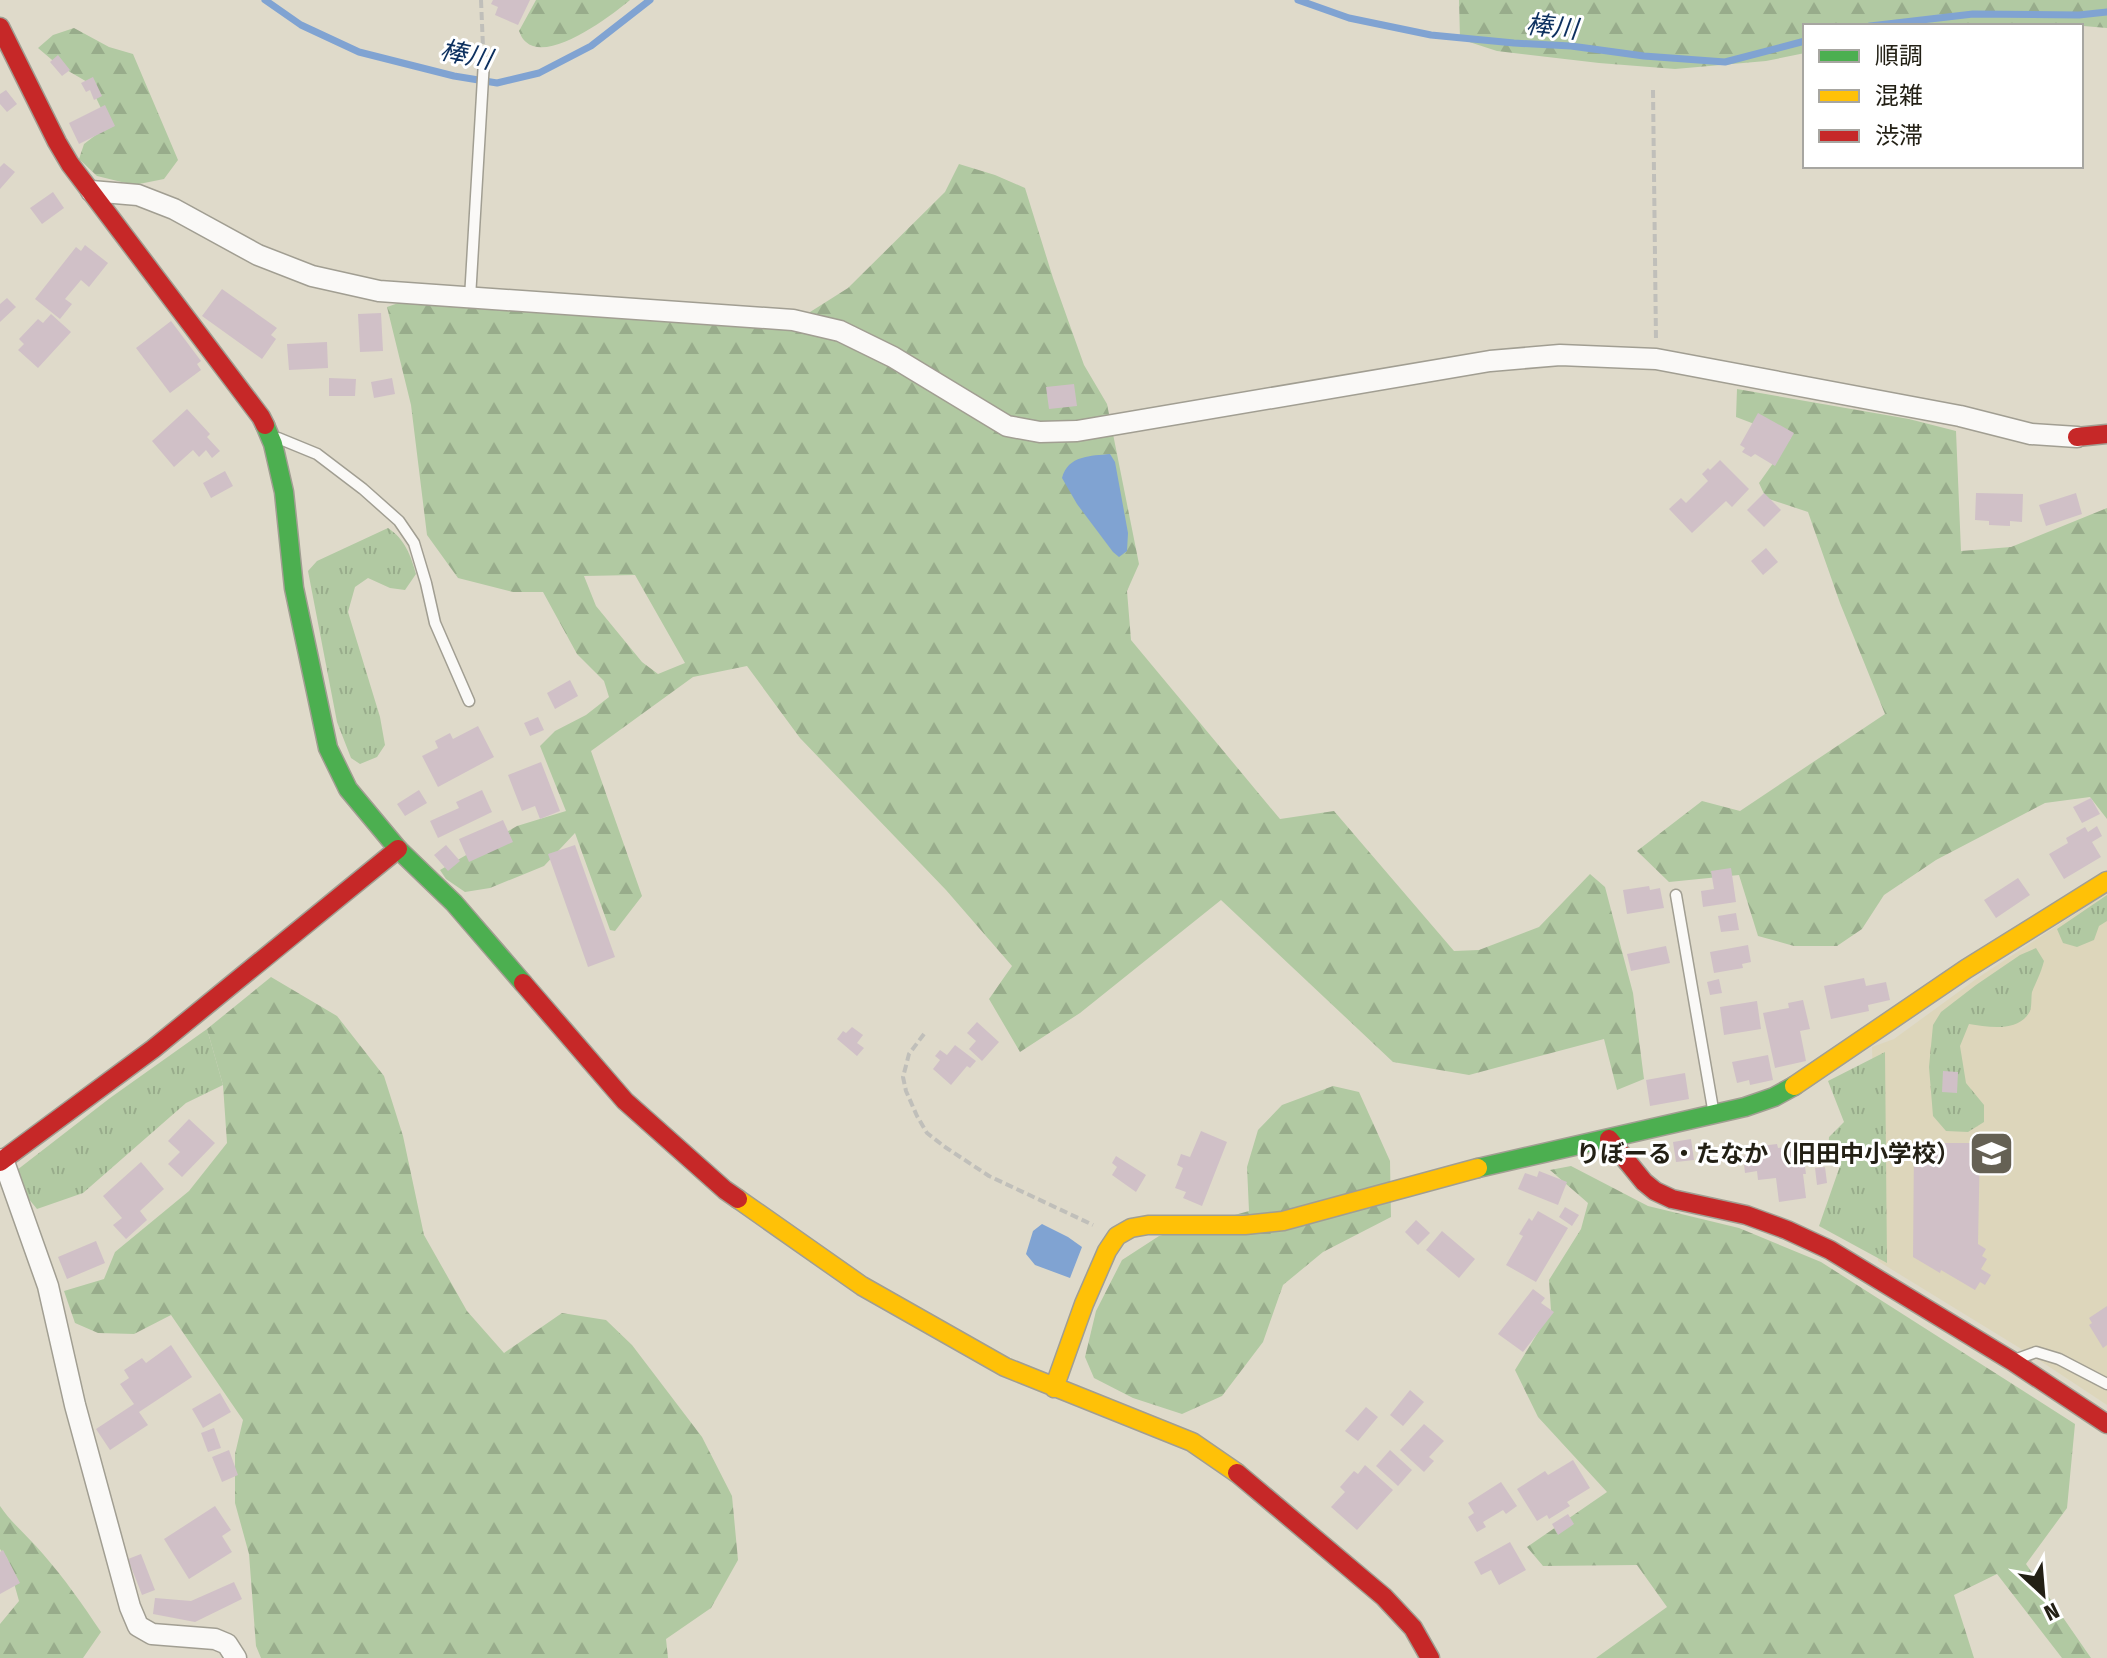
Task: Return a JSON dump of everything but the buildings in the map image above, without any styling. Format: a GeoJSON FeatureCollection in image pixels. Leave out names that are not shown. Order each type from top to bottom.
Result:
{"type":"FeatureCollection","features":[{"type":"Feature","properties":{"kind":"street"},"geometry":{"type":"LineString","coordinates":[[0,27],[70,164],[261,417],[273,444],[284,492],[294,588],[328,748],[348,789],[398,849],[454,903],[625,1101],[725,1190],[862,1286],[1005,1367],[1192,1442],[1235,1471],[1384,1597],[1413,1628],[1430,1658]]}},
{"type":"Feature","properties":{"kind":"street"},"geometry":{"type":"LineString","coordinates":[[91,191],[138,195],[174,209],[258,255],[312,276],[379,291],[793,320],[840,331],[893,357],[1007,426],[1040,432],[1077,431],[1490,361],[1560,355],[1656,359],[1960,416],[2031,434],[2077,437],[2107,434]]}},
{"type":"Feature","properties":{"kind":"street"},"geometry":{"type":"LineString","coordinates":[[236,1658],[227,1644],[215,1639],[152,1634],[138,1626],[130,1607],[75,1405],[48,1286],[2,1160],[153,1049],[398,849]]}},
{"type":"Feature","properties":{"kind":"street"},"geometry":{"type":"LineString","coordinates":[[1054,1388],[1107,1251],[1117,1236],[1131,1228],[1283,1221],[1469,1170],[1714,1115],[1774,1097],[1802,1082],[1966,969],[2107,881]]}},
{"type":"Feature","properties":{"kind":"street"},"geometry":{"type":"LineString","coordinates":[[1609,1139],[1655,1191],[1672,1199],[1746,1215],[1830,1250],[2012,1361],[2107,1424]]}},
{"type":"Feature","properties":{"kind":"lane"},"geometry":{"type":"LineString","coordinates":[[470,298],[484,61]]}},
{"type":"Feature","properties":{"kind":"lane"},"geometry":{"type":"LineString","coordinates":[[268,434],[317,454],[399,521],[414,543],[435,623],[469,701]]}},
{"type":"Feature","properties":{"kind":"lane"},"geometry":{"type":"LineString","coordinates":[[1676,895],[1714,1115]]}},
{"type":"Feature","properties":{"kind":"lane"},"geometry":{"type":"LineString","coordinates":[[2012,1361],[2036,1352],[2059,1359],[2107,1384]]}},
{"type":"Feature","properties":{"kind":"path"},"geometry":{"type":"LineString","coordinates":[[481,0],[484,61]]}},
{"type":"Feature","properties":{"kind":"path"},"geometry":{"type":"LineString","coordinates":[[1653,90],[1656,359]]}},
{"type":"Feature","properties":{"kind":"path"},"geometry":{"type":"LineString","coordinates":[[924,1034],[909,1054],[903,1077],[906,1091],[927,1133],[989,1176],[1117,1236]]}},
{"type":"Feature","properties":{"kind":"shaded area","name":"りぼーる・たなか（旧田中小学校）"},"geometry":{"type":"Polygon","coordinates":[[[2107,893],[2107,1405],[1878,1261],[1872,1047],[1894,1039],[1979,977],[2107,893]]]}},
{"type":"Feature","properties":{"kind":"green space"},"geometry":{"type":"Polygon","coordinates":[[[536,0],[630,0],[580,35],[549,47],[536,47],[525,41],[519,31],[536,0]]]}},
{"type":"Feature","properties":{"kind":"green space"},"geometry":{"type":"Polygon","coordinates":[[[1459,0],[2107,0],[2107,28],[2048,23],[1803,24],[1803,53],[1766,61],[1675,69],[1497,51],[1460,39],[1459,0]]]}},
{"type":"Feature","properties":{"kind":"green space"},"geometry":{"type":"Polygon","coordinates":[[[74,28],[109,47],[133,54],[178,160],[164,179],[134,185],[97,176],[79,159],[84,144],[109,125],[89,83],[58,65],[38,48],[53,35],[74,28]]]}},
{"type":"Feature","properties":{"kind":"green space"},"geometry":{"type":"Polygon","coordinates":[[[959,164],[1025,188],[1084,365],[1107,404],[1139,564],[1127,591],[1131,640],[1280,819],[1334,811],[1454,951],[1479,950],[1539,927],[1590,874],[1605,887],[1633,993],[1644,1079],[1617,1090],[1604,1039],[1469,1075],[1393,1062],[1221,900],[1080,1013],[1020,1052],[989,999],[1012,966],[946,890],[800,738],[747,666],[693,677],[591,751],[642,896],[615,931],[610,930],[575,833],[544,866],[490,888],[465,892],[446,879],[440,870],[517,826],[566,811],[540,746],[555,731],[586,715],[609,697],[604,681],[577,654],[543,592],[513,592],[458,578],[427,535],[411,405],[387,307],[404,301],[788,326],[848,288],[945,192],[959,164]],[[635,575],[584,576],[596,606],[642,662],[658,674],[685,663],[635,575]]]}},
{"type":"Feature","properties":{"kind":"green space"},"geometry":{"type":"Polygon","coordinates":[[[1737,389],[1909,419],[1956,431],[1961,551],[2011,547],[2107,508],[2107,819],[2090,797],[2045,803],[1936,860],[1884,895],[1862,929],[1837,946],[1794,946],[1758,936],[1739,875],[1669,882],[1637,851],[1702,801],[1740,811],[1885,714],[1840,603],[1808,512],[1766,498],[1759,483],[1791,438],[1736,417],[1737,389]]]}},
{"type":"Feature","properties":{"kind":"green space"},"geometry":{"type":"Polygon","coordinates":[[[388,528],[403,543],[416,574],[405,590],[390,588],[368,578],[355,587],[348,612],[380,717],[385,745],[377,757],[360,764],[351,758],[337,722],[308,571],[317,561],[388,528]]]}},
{"type":"Feature","properties":{"kind":"green space"},"geometry":{"type":"Polygon","coordinates":[[[2107,895],[2107,921],[2099,926],[2094,940],[2077,947],[2063,943],[2057,929],[2107,895]]]}},
{"type":"Feature","properties":{"kind":"green space"},"geometry":{"type":"Polygon","coordinates":[[[2036,948],[2044,961],[2032,992],[2030,1011],[2025,1018],[2002,1027],[1969,1024],[1960,1046],[1966,1083],[1984,1105],[1984,1122],[1968,1132],[1946,1131],[1933,1116],[1929,1067],[1933,1025],[1941,1012],[1976,985],[2020,955],[2036,948]]]}},
{"type":"Feature","properties":{"kind":"green space"},"geometry":{"type":"Polygon","coordinates":[[[271,977],[337,1016],[384,1076],[403,1136],[424,1235],[467,1311],[504,1353],[562,1313],[606,1320],[632,1345],[702,1437],[732,1496],[738,1560],[711,1608],[666,1639],[668,1658],[261,1658],[256,1646],[249,1554],[235,1503],[235,1454],[243,1420],[171,1315],[134,1334],[98,1333],[75,1323],[64,1291],[104,1279],[115,1252],[189,1191],[227,1143],[223,1085],[207,1029],[271,977]]]}},
{"type":"Feature","properties":{"kind":"green space"},"geometry":{"type":"Polygon","coordinates":[[[207,1029],[223,1085],[186,1103],[83,1193],[37,1209],[28,1198],[17,1170],[207,1029]]]}},
{"type":"Feature","properties":{"kind":"green space"},"geometry":{"type":"Polygon","coordinates":[[[1885,1052],[1887,1263],[1819,1226],[1840,1166],[1828,1153],[1829,1137],[1844,1122],[1828,1081],[1885,1052]]]}},
{"type":"Feature","properties":{"kind":"green space"},"geometry":{"type":"Polygon","coordinates":[[[1333,1086],[1359,1092],[1390,1161],[1391,1217],[1323,1252],[1283,1285],[1263,1342],[1222,1396],[1182,1414],[1133,1398],[1094,1378],[1085,1357],[1096,1311],[1122,1260],[1159,1236],[1249,1211],[1247,1167],[1258,1130],[1282,1105],[1333,1086]]]}},
{"type":"Feature","properties":{"kind":"green space"},"geometry":{"type":"Polygon","coordinates":[[[1571,1166],[1648,1206],[1739,1228],[1821,1262],[2075,1424],[2067,1508],[2026,1564],[2091,1658],[2062,1658],[1997,1574],[1954,1595],[1974,1658],[1596,1658],[1667,1607],[1637,1565],[1543,1566],[1527,1547],[1607,1492],[1538,1417],[1515,1370],[1551,1311],[1549,1280],[1581,1229],[1588,1203],[1550,1170],[1571,1166]]]}},
{"type":"Feature","properties":{"kind":"green space"},"geometry":{"type":"Polygon","coordinates":[[[0,1506],[38,1548],[101,1632],[83,1658],[0,1658],[0,1624],[19,1601],[7,1558],[0,1549],[0,1506]]]}},
{"type":"Feature","properties":{"kind":"water"},"geometry":{"type":"Polygon","coordinates":[[[1110,454],[1115,462],[1128,533],[1127,551],[1119,557],[1077,504],[1062,478],[1065,470],[1075,461],[1110,454]]]}},
{"type":"Feature","properties":{"kind":"water"},"geometry":{"type":"Polygon","coordinates":[[[1042,1224],[1082,1247],[1070,1278],[1035,1265],[1026,1254],[1033,1231],[1042,1224]]]}},
{"type":"Feature","properties":{"kind":"waterway","name":"棒川"},"geometry":{"type":"LineString","coordinates":[[265,0],[301,25],[359,52],[454,76],[497,83],[539,73],[591,46],[650,0]]}},
{"type":"Feature","properties":{"kind":"waterway","name":"棒川"},"geometry":{"type":"LineString","coordinates":[[1298,0],[1349,18],[1431,35],[1571,46],[1644,56],[1725,62],[1803,42]]}},
{"type":"Feature","properties":{"kind":"waterway","name":"棒川"},"geometry":{"type":"LineString","coordinates":[[1887,24],[1973,14],[2079,15],[2107,12]]}},
{"type":"Feature","properties":{"kind":"traffic: fast"},"geometry":{"type":"LineString","coordinates":[[265,425],[273,444],[284,492],[294,588],[328,748],[348,789],[398,849],[454,903],[523,983]]}},
{"type":"Feature","properties":{"kind":"traffic: fast"},"geometry":{"type":"LineString","coordinates":[[1478,1168],[1745,1107],[1794,1086]]}},
{"type":"Feature","properties":{"kind":"traffic: slow"},"geometry":{"type":"LineString","coordinates":[[1794,1086],[1966,969],[2107,881]]}},
{"type":"Feature","properties":{"kind":"traffic: slow"},"geometry":{"type":"LineString","coordinates":[[1054,1388],[1107,1251],[1117,1236],[1131,1228],[1283,1221],[1478,1168]]}},
{"type":"Feature","properties":{"kind":"traffic: slow"},"geometry":{"type":"LineString","coordinates":[[738,1199],[862,1286],[1005,1367],[1192,1442],[1237,1473]]}},
{"type":"Feature","properties":{"kind":"traffic: jam"},"geometry":{"type":"LineString","coordinates":[[0,27],[70,164],[265,425]]}},
{"type":"Feature","properties":{"kind":"traffic: jam"},"geometry":{"type":"LineString","coordinates":[[2077,437],[2107,434]]}},
{"type":"Feature","properties":{"kind":"traffic: jam"},"geometry":{"type":"LineString","coordinates":[[0,1162],[153,1049],[398,849]]}},
{"type":"Feature","properties":{"kind":"traffic: jam"},"geometry":{"type":"LineString","coordinates":[[523,983],[625,1101],[738,1199]]}},
{"type":"Feature","properties":{"kind":"traffic: jam"},"geometry":{"type":"LineString","coordinates":[[1609,1139],[1655,1191],[1672,1199],[1746,1215],[1830,1250],[2012,1361],[2107,1424]]}},
{"type":"Feature","properties":{"kind":"traffic: jam"},"geometry":{"type":"LineString","coordinates":[[1237,1473],[1384,1597],[1413,1628],[1430,1658]]}},
{"type":"Feature","properties":{"kind":"place","name":"りぼーる・たなか（旧田中小学校）"},"geometry":{"type":"Point","coordinates":[1991,1154]}}]}
